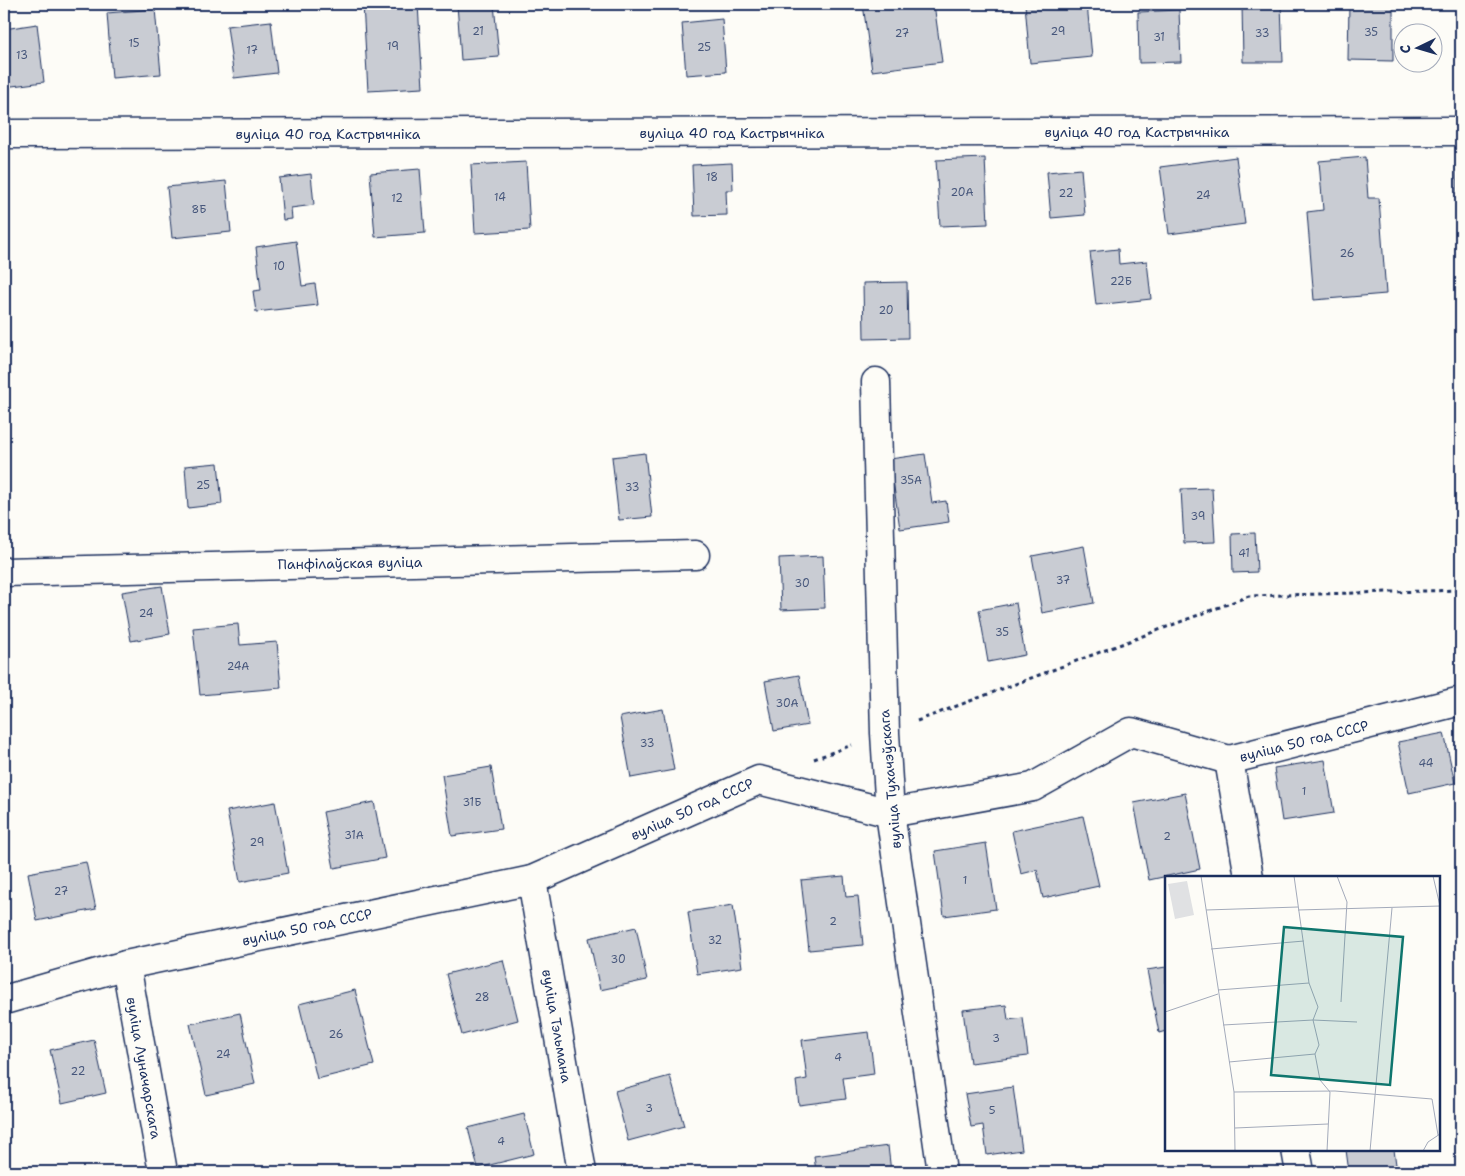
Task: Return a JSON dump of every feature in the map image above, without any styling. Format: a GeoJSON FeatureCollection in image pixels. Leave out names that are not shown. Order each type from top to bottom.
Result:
{"type":"FeatureCollection","features":[{"type":"Feature","properties":{"kind":"street","name":"вуліца 40 год Кастрычніка"},"geometry":{"type":"LineString","coordinates":[[4,134],[1461,131]]}},
{"type":"Feature","properties":{"kind":"street","name":"вуліца Тухачэўскага"},"geometry":{"type":"LineString","coordinates":[[876,382],[885,733],[890,813],[942,1172]]}},
{"type":"Feature","properties":{"kind":"street","name":"Панфілаўская вуліца"},"geometry":{"type":"LineString","coordinates":[[4,572],[695,555]]}},
{"type":"Feature","properties":{"kind":"street","name":"вуліца 50 год СССР"},"geometry":{"type":"LineString","coordinates":[[4,1000],[126,964],[532,880],[759,780],[890,813],[1033,787],[1131,732],[1229,760],[1461,701]]}},
{"type":"Feature","properties":{"kind":"street"},"geometry":{"type":"LineString","coordinates":[[1229,760],[1249,876]]}},
{"type":"Feature","properties":{"kind":"street","name":"вуліца Тэльмана"},"geometry":{"type":"LineString","coordinates":[[532,880],[582,1172]]}},
{"type":"Feature","properties":{"kind":"street","name":"вуліца Луначарскага"},"geometry":{"type":"LineString","coordinates":[[126,964],[163,1172]]}},
{"type":"Feature","properties":{"kind":"street"},"geometry":{"type":"LineString","coordinates":[[1296,1151],[1300,1172]]}},
{"type":"Feature","properties":{"kind":"path"},"geometry":{"type":"LineString","coordinates":[[813,760],[1249,596],[1461,590]]}},
{"type":"Feature","properties":{"kind":"building"},"geometry":{"type":"Polygon","coordinates":[[[363,4],[418,4],[423,88],[368,91],[363,4]]]}},
{"type":"Feature","properties":{"kind":"building"},"geometry":{"type":"Polygon","coordinates":[[[457,4],[494,4],[499,57],[461,60],[457,4]]]}},
{"type":"Feature","properties":{"kind":"building"},"geometry":{"type":"Polygon","coordinates":[[[863,4],[934,4],[942,62],[872,71],[863,4]]]}},
{"type":"Feature","properties":{"kind":"building"},"geometry":{"type":"Polygon","coordinates":[[[1025,4],[1087,4],[1092,57],[1030,63],[1025,4]]]}},
{"type":"Feature","properties":{"kind":"building"},"geometry":{"type":"Polygon","coordinates":[[[1242,4],[1281,4],[1283,62],[1243,62],[1242,4]]]}},
{"type":"Feature","properties":{"kind":"building"},"geometry":{"type":"Polygon","coordinates":[[[1349,4],[1393,4],[1392,61],[1348,60],[1349,4]]]}},
{"type":"Feature","properties":{"kind":"building"},"geometry":{"type":"Polygon","coordinates":[[[155,9],[161,74],[112,78],[107,13],[155,9]]]}},
{"type":"Feature","properties":{"kind":"building"},"geometry":{"type":"Polygon","coordinates":[[[1179,10],[1181,62],[1139,63],[1138,12],[1179,10]]]}},
{"type":"Feature","properties":{"kind":"building"},"geometry":{"type":"Polygon","coordinates":[[[722,19],[726,72],[686,75],[682,23],[722,19]]]}},
{"type":"Feature","properties":{"kind":"building"},"geometry":{"type":"Polygon","coordinates":[[[271,21],[277,73],[234,78],[227,26],[271,21]]]}},
{"type":"Feature","properties":{"kind":"building"},"geometry":{"type":"Polygon","coordinates":[[[37,24],[44,82],[4,87],[4,29],[37,24]]]}},
{"type":"Feature","properties":{"kind":"building"},"geometry":{"type":"Polygon","coordinates":[[[1236,157],[1245,224],[1169,234],[1160,167],[1236,157]]]}},
{"type":"Feature","properties":{"kind":"building"},"geometry":{"type":"Polygon","coordinates":[[[1365,157],[1368,198],[1379,198],[1386,294],[1314,300],[1307,212],[1323,210],[1319,161],[1365,157]]]}},
{"type":"Feature","properties":{"kind":"building"},"geometry":{"type":"Polygon","coordinates":[[[985,158],[988,224],[940,226],[936,160],[985,158]]]}},
{"type":"Feature","properties":{"kind":"building"},"geometry":{"type":"Polygon","coordinates":[[[526,162],[530,230],[475,233],[471,165],[526,162]]]}},
{"type":"Feature","properties":{"kind":"building"},"geometry":{"type":"Polygon","coordinates":[[[732,163],[733,190],[726,190],[727,215],[694,216],[692,165],[732,163]]]}},
{"type":"Feature","properties":{"kind":"building"},"geometry":{"type":"Polygon","coordinates":[[[420,169],[425,233],[375,237],[370,173],[420,169]]]}},
{"type":"Feature","properties":{"kind":"building"},"geometry":{"type":"Polygon","coordinates":[[[1081,169],[1085,215],[1051,218],[1047,172],[1081,169]]]}},
{"type":"Feature","properties":{"kind":"building"},"geometry":{"type":"Polygon","coordinates":[[[1457,169],[1461,169],[1461,227],[1457,227],[1457,169]]]}},
{"type":"Feature","properties":{"kind":"building"},"geometry":{"type":"Polygon","coordinates":[[[311,174],[314,205],[291,208],[292,219],[283,220],[279,178],[311,174]]]}},
{"type":"Feature","properties":{"kind":"building"},"geometry":{"type":"Polygon","coordinates":[[[226,181],[231,232],[172,238],[167,187],[226,181]]]}},
{"type":"Feature","properties":{"kind":"building"},"geometry":{"type":"Polygon","coordinates":[[[296,241],[302,286],[315,284],[318,305],[256,312],[253,291],[261,290],[256,247],[296,241]]]}},
{"type":"Feature","properties":{"kind":"building"},"geometry":{"type":"Polygon","coordinates":[[[1118,249],[1119,264],[1147,261],[1151,299],[1096,305],[1090,252],[1118,249]]]}},
{"type":"Feature","properties":{"kind":"building"},"geometry":{"type":"Polygon","coordinates":[[[907,282],[908,338],[864,339],[863,283],[907,282]]]}},
{"type":"Feature","properties":{"kind":"building"},"geometry":{"type":"Polygon","coordinates":[[[645,453],[652,517],[619,520],[612,457],[645,453]]]}},
{"type":"Feature","properties":{"kind":"building"},"geometry":{"type":"Polygon","coordinates":[[[925,454],[932,503],[946,501],[949,522],[900,529],[890,459],[925,454]]]}},
{"type":"Feature","properties":{"kind":"building"},"geometry":{"type":"Polygon","coordinates":[[[218,463],[222,504],[188,508],[185,466],[218,463]]]}},
{"type":"Feature","properties":{"kind":"building"},"geometry":{"type":"Polygon","coordinates":[[[1212,488],[1215,542],[1184,543],[1181,489],[1212,488]]]}},
{"type":"Feature","properties":{"kind":"building"},"geometry":{"type":"Polygon","coordinates":[[[1255,533],[1257,572],[1233,573],[1232,534],[1255,533]]]}},
{"type":"Feature","properties":{"kind":"building"},"geometry":{"type":"Polygon","coordinates":[[[1084,546],[1094,603],[1042,613],[1032,556],[1084,546]]]}},
{"type":"Feature","properties":{"kind":"building"},"geometry":{"type":"Polygon","coordinates":[[[823,556],[825,608],[781,610],[779,558],[823,556]]]}},
{"type":"Feature","properties":{"kind":"building"},"geometry":{"type":"Polygon","coordinates":[[[162,586],[170,634],[131,641],[122,592],[162,586]]]}},
{"type":"Feature","properties":{"kind":"building"},"geometry":{"type":"Polygon","coordinates":[[[1016,603],[1025,655],[988,662],[979,610],[1016,603]]]}},
{"type":"Feature","properties":{"kind":"building"},"geometry":{"type":"Polygon","coordinates":[[[4,608],[8,640],[4,640],[4,608]]]}},
{"type":"Feature","properties":{"kind":"building"},"geometry":{"type":"Polygon","coordinates":[[[238,624],[240,645],[277,642],[281,688],[200,695],[193,628],[238,624]]]}},
{"type":"Feature","properties":{"kind":"building"},"geometry":{"type":"Polygon","coordinates":[[[799,675],[808,725],[774,731],[765,681],[799,675]]]}},
{"type":"Feature","properties":{"kind":"building"},"geometry":{"type":"Polygon","coordinates":[[[663,709],[674,770],[631,778],[620,717],[663,709]]]}},
{"type":"Feature","properties":{"kind":"building"},"geometry":{"type":"Polygon","coordinates":[[[1444,733],[1455,783],[1409,793],[1398,742],[1444,733]]]}},
{"type":"Feature","properties":{"kind":"building"},"geometry":{"type":"Polygon","coordinates":[[[1325,760],[1334,813],[1282,821],[1274,768],[1325,760]]]}},
{"type":"Feature","properties":{"kind":"building"},"geometry":{"type":"Polygon","coordinates":[[[491,767],[501,829],[452,836],[442,775],[491,767]]]}},
{"type":"Feature","properties":{"kind":"building"},"geometry":{"type":"Polygon","coordinates":[[[1185,793],[1200,869],[1149,880],[1134,803],[1185,793]]]}},
{"type":"Feature","properties":{"kind":"building"},"geometry":{"type":"Polygon","coordinates":[[[275,802],[288,873],[240,882],[227,811],[275,802]]]}},
{"type":"Feature","properties":{"kind":"building"},"geometry":{"type":"Polygon","coordinates":[[[374,802],[385,858],[334,868],[323,812],[374,802]]]}},
{"type":"Feature","properties":{"kind":"building"},"geometry":{"type":"Polygon","coordinates":[[[1083,816],[1099,886],[1043,898],[1037,870],[1021,874],[1012,831],[1083,816]]]}},
{"type":"Feature","properties":{"kind":"building"},"geometry":{"type":"Polygon","coordinates":[[[986,843],[996,909],[944,916],[935,851],[986,843]]]}},
{"type":"Feature","properties":{"kind":"building"},"geometry":{"type":"Polygon","coordinates":[[[86,862],[96,909],[37,921],[28,873],[86,862]]]}},
{"type":"Feature","properties":{"kind":"building"},"geometry":{"type":"Polygon","coordinates":[[[844,876],[846,897],[858,896],[863,945],[809,950],[801,880],[844,876]]]}},
{"type":"Feature","properties":{"kind":"building"},"geometry":{"type":"Polygon","coordinates":[[[733,905],[742,967],[697,974],[688,912],[733,905]]]}},
{"type":"Feature","properties":{"kind":"building"},"geometry":{"type":"Polygon","coordinates":[[[636,927],[647,980],[600,990],[589,938],[636,927]]]}},
{"type":"Feature","properties":{"kind":"building"},"geometry":{"type":"Polygon","coordinates":[[[503,960],[518,1020],[462,1035],[446,974],[503,960]]]}},
{"type":"Feature","properties":{"kind":"building"},"geometry":{"type":"Polygon","coordinates":[[[1165,967],[1165,1031],[1159,1033],[1147,970],[1165,967]]]}},
{"type":"Feature","properties":{"kind":"building"},"geometry":{"type":"Polygon","coordinates":[[[355,990],[374,1065],[317,1079],[299,1004],[355,990]]]}},
{"type":"Feature","properties":{"kind":"building"},"geometry":{"type":"Polygon","coordinates":[[[1006,1005],[1008,1020],[1023,1018],[1028,1056],[970,1063],[963,1010],[1006,1005]]]}},
{"type":"Feature","properties":{"kind":"building"},"geometry":{"type":"Polygon","coordinates":[[[240,1013],[255,1084],[206,1095],[190,1024],[240,1013]]]}},
{"type":"Feature","properties":{"kind":"building"},"geometry":{"type":"Polygon","coordinates":[[[869,1032],[874,1074],[843,1078],[846,1099],[799,1105],[796,1081],[807,1079],[802,1040],[869,1032]]]}},
{"type":"Feature","properties":{"kind":"building"},"geometry":{"type":"Polygon","coordinates":[[[94,1040],[106,1093],[62,1103],[50,1050],[94,1040]]]}},
{"type":"Feature","properties":{"kind":"building"},"geometry":{"type":"Polygon","coordinates":[[[670,1076],[684,1126],[628,1141],[615,1091],[670,1076]]]}},
{"type":"Feature","properties":{"kind":"building"},"geometry":{"type":"Polygon","coordinates":[[[1013,1087],[1022,1150],[987,1155],[983,1125],[971,1127],[965,1094],[1013,1087]]]}},
{"type":"Feature","properties":{"kind":"building"},"geometry":{"type":"Polygon","coordinates":[[[524,1114],[534,1154],[478,1168],[468,1128],[524,1114]]]}},
{"type":"Feature","properties":{"kind":"building"},"geometry":{"type":"Polygon","coordinates":[[[888,1146],[891,1172],[816,1172],[814,1156],[888,1146]]]}},
{"type":"Feature","properties":{"kind":"building"},"geometry":{"type":"Polygon","coordinates":[[[1346,1151],[1394,1151],[1397,1172],[1349,1172],[1346,1151]]]}}]}
